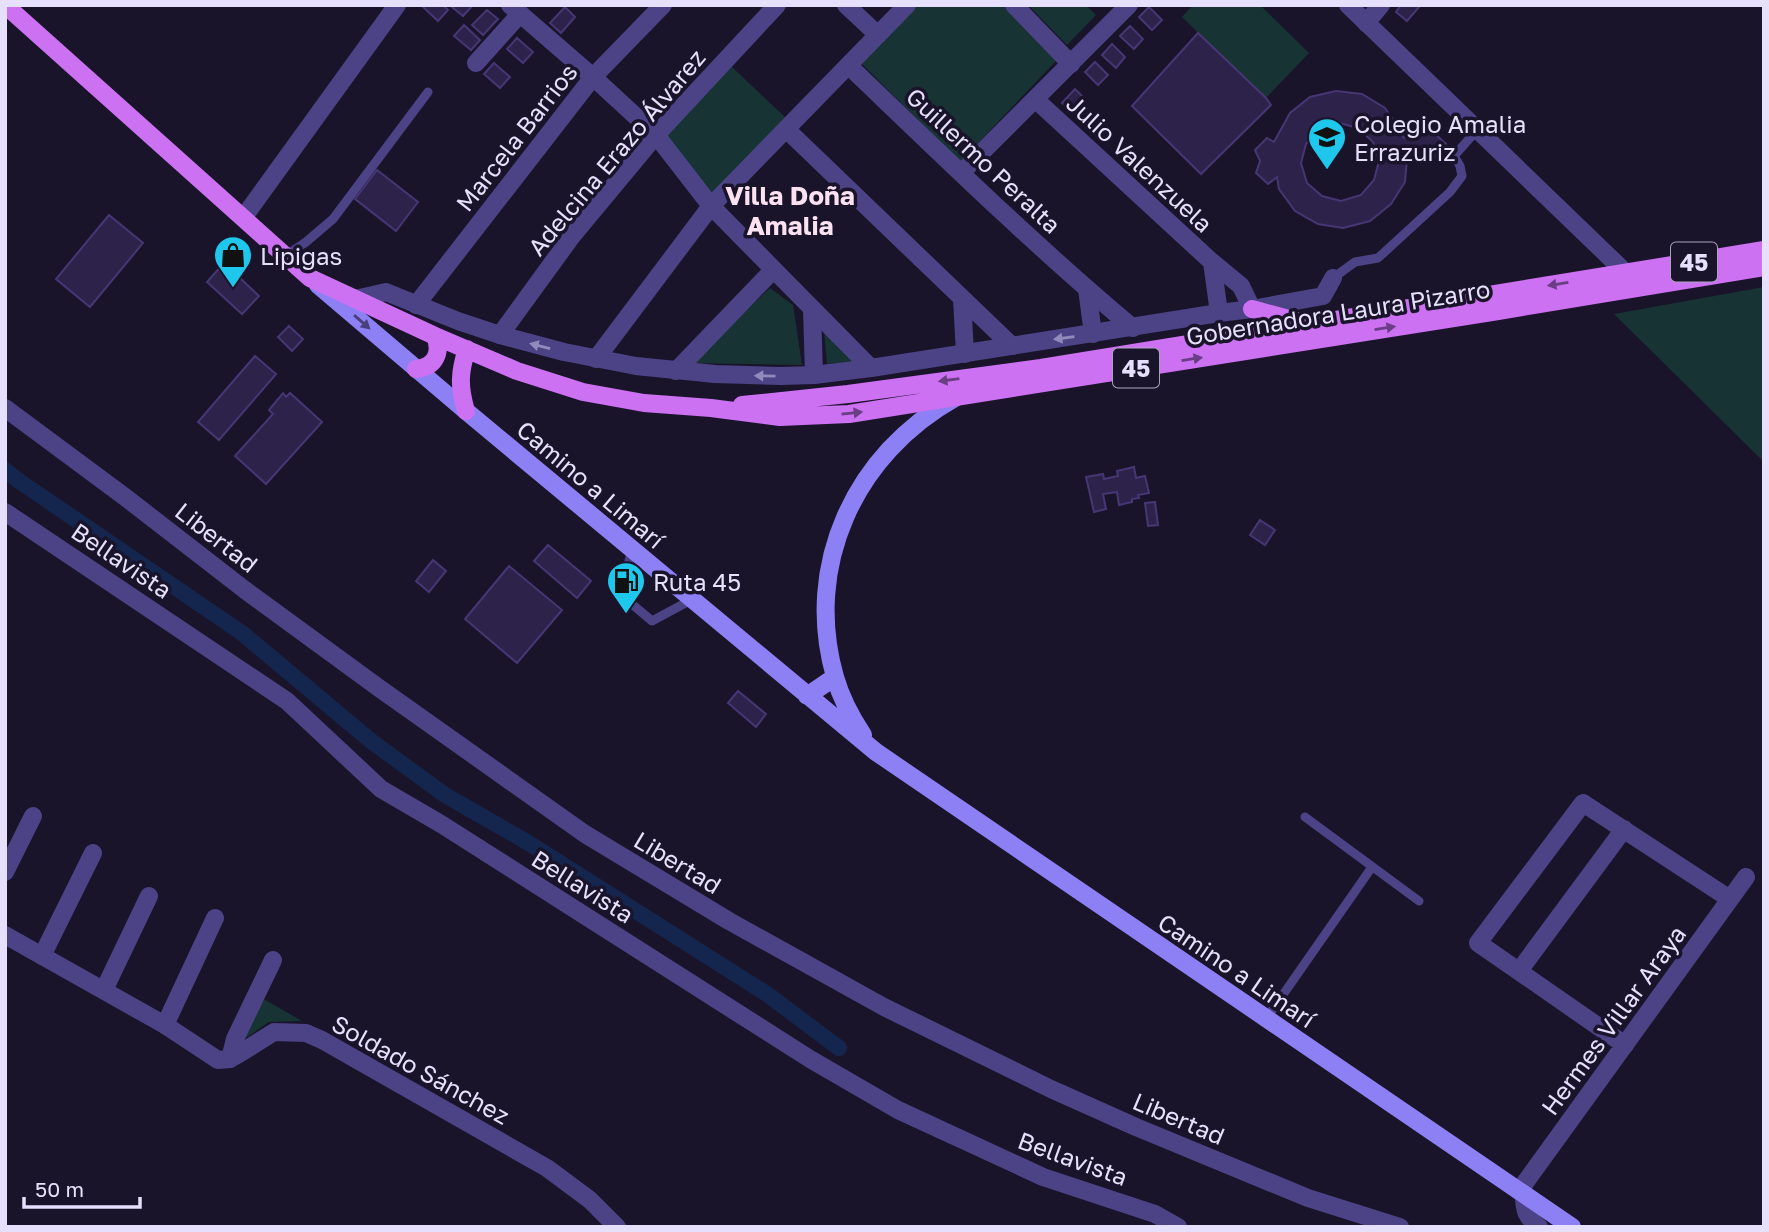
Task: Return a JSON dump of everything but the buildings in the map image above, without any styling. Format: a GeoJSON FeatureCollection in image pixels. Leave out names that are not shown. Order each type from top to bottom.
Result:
{"type":"FeatureCollection","features":[{"type":"Feature","properties":{"kind":"main road","name":"Gobernadora Laura Pizarro"},"geometry":{"type":"LineString","coordinates":[[5,5],[310,278],[517,371],[583,392],[644,403],[780,417],[849,414],[1764,267]]}},
{"type":"Feature","properties":{"kind":"main road","name":"Gobernadora Laura Pizarro"},"geometry":{"type":"LineString","coordinates":[[711,408],[848,394],[1041,368],[1764,250]]}},
{"type":"Feature","properties":{"kind":"main road","name":"Camino a Limarí"},"geometry":{"type":"LineString","coordinates":[[310,278],[691,600],[876,752],[1572,1227]]}},
{"type":"Feature","properties":{"kind":"main road"},"geometry":{"type":"LineString","coordinates":[[1252,309],[1310,325]]}},
{"type":"Feature","properties":{"kind":"main road"},"geometry":{"type":"LineString","coordinates":[[416,369],[427,367],[435,360],[438,350],[435,336]]}},
{"type":"Feature","properties":{"kind":"main road"},"geometry":{"type":"LineString","coordinates":[[466,411],[459,380],[467,349]]}},
{"type":"Feature","properties":{"kind":"main road"},"geometry":{"type":"LineString","coordinates":[[955,398],[1041,368]]}},
{"type":"Feature","properties":{"kind":"main road","name":"Camino a Limarí"},"geometry":{"type":"LineString","coordinates":[[876,752],[844,701],[829,653],[826,605],[832,557],[848,511],[865,480],[886,451],[922,419],[955,398]]}},
{"type":"Feature","properties":{"kind":"main road"},"geometry":{"type":"LineString","coordinates":[[807,696],[835,677]]}},
{"type":"Feature","properties":{"kind":"street"},"geometry":{"type":"LineString","coordinates":[[243,218],[397,5]]}},
{"type":"Feature","properties":{"kind":"street","name":"Marcela Barrios"},"geometry":{"type":"LineString","coordinates":[[416,305],[593,77],[663,5]]}},
{"type":"Feature","properties":{"kind":"street","name":"Adelcina Erazo Álvarez"},"geometry":{"type":"LineString","coordinates":[[500,335],[572,236],[656,135],[777,5]]}},
{"type":"Feature","properties":{"kind":"street"},"geometry":{"type":"LineString","coordinates":[[846,5],[878,35]]}},
{"type":"Feature","properties":{"kind":"street"},"geometry":{"type":"LineString","coordinates":[[596,359],[711,206],[907,5]]}},
{"type":"Feature","properties":{"kind":"street"},"geometry":{"type":"LineString","coordinates":[[961,173],[1129,5]]}},
{"type":"Feature","properties":{"kind":"street"},"geometry":{"type":"LineString","coordinates":[[1348,5],[1625,272],[1632,289]]}},
{"type":"Feature","properties":{"kind":"street"},"geometry":{"type":"LineString","coordinates":[[1366,23],[1381,5]]}},
{"type":"Feature","properties":{"kind":"street"},"geometry":{"type":"LineString","coordinates":[[1016,6],[1071,64]]}},
{"type":"Feature","properties":{"kind":"street"},"geometry":{"type":"LineString","coordinates":[[476,63],[515,9],[656,135],[711,206],[871,368]]}},
{"type":"Feature","properties":{"kind":"street","name":"Guillermo Peralta"},"geometry":{"type":"LineString","coordinates":[[849,65],[961,173],[1133,328]]}},
{"type":"Feature","properties":{"kind":"street","name":"Julio Valenzuela"},"geometry":{"type":"LineString","coordinates":[[1035,99],[1241,286],[1252,309]]}},
{"type":"Feature","properties":{"kind":"street"},"geometry":{"type":"LineString","coordinates":[[787,130],[1012,346]]}},
{"type":"Feature","properties":{"kind":"street","name":"Julio Valenzuela"},"geometry":{"type":"LineString","coordinates":[[1212,262],[1219,313]]}},
{"type":"Feature","properties":{"kind":"street"},"geometry":{"type":"LineString","coordinates":[[676,371],[773,270]]}},
{"type":"Feature","properties":{"kind":"street","name":"Gobernadora Laura Pizarro"},"geometry":{"type":"LineString","coordinates":[[355,299],[386,292],[500,335],[596,359],[676,371],[814,375],[1133,328],[1323,296],[1333,278]]}},
{"type":"Feature","properties":{"kind":"street"},"geometry":{"type":"LineString","coordinates":[[1087,289],[1093,334]]}},
{"type":"Feature","properties":{"kind":"street"},"geometry":{"type":"LineString","coordinates":[[961,298],[965,354]]}},
{"type":"Feature","properties":{"kind":"street"},"geometry":{"type":"LineString","coordinates":[[812,309],[814,375]]}},
{"type":"Feature","properties":{"kind":"street","name":"Libertad"},"geometry":{"type":"LineString","coordinates":[[5,408],[245,590],[585,834],[729,921],[884,1007],[1051,1089],[1295,1193],[1401,1227]]}},
{"type":"Feature","properties":{"kind":"street","name":"Bellavista"},"geometry":{"type":"LineString","coordinates":[[5,512],[287,701],[381,789],[441,824],[810,1059],[898,1110],[1043,1177],[1155,1214],[1178,1227]]}},
{"type":"Feature","properties":{"kind":"street"},"geometry":{"type":"LineString","coordinates":[[1625,1045],[1478,943],[1583,803],[1730,899]]}},
{"type":"Feature","properties":{"kind":"street"},"geometry":{"type":"LineString","coordinates":[[8,861],[33,816]]}},
{"type":"Feature","properties":{"kind":"street"},"geometry":{"type":"LineString","coordinates":[[1520,971],[1624,829]]}},
{"type":"Feature","properties":{"kind":"street"},"geometry":{"type":"LineString","coordinates":[[42,956],[93,853]]}},
{"type":"Feature","properties":{"kind":"street","name":"Hermes Villar Araya"},"geometry":{"type":"LineString","coordinates":[[1521,1192],[1746,877]]}},
{"type":"Feature","properties":{"kind":"street"},"geometry":{"type":"LineString","coordinates":[[104,990],[149,896]]}},
{"type":"Feature","properties":{"kind":"street"},"geometry":{"type":"LineString","coordinates":[[165,1025],[215,918]]}},
{"type":"Feature","properties":{"kind":"street"},"geometry":{"type":"LineString","coordinates":[[5,935],[165,1025],[218,1060],[230,1059],[235,1039],[273,960]]}},
{"type":"Feature","properties":{"kind":"street","name":"Soldado Sánchez"},"geometry":{"type":"LineString","coordinates":[[230,1059],[274,1032],[306,1033],[547,1168],[590,1199],[617,1227]]}},
{"type":"Feature","properties":{"kind":"street"},"geometry":{"type":"LineString","coordinates":[[1521,1192],[1528,1218],[1539,1227]]}},
{"type":"Feature","properties":{"kind":"lane"},"geometry":{"type":"LineString","coordinates":[[285,256],[333,219],[428,92]]}},
{"type":"Feature","properties":{"kind":"lane"},"geometry":{"type":"LineString","coordinates":[[1333,278],[1355,262],[1378,257],[1450,191],[1462,176],[1454,156],[1478,130]]}},
{"type":"Feature","properties":{"kind":"lane"},"geometry":{"type":"LineString","coordinates":[[632,550],[621,594],[652,621],[691,600]]}},
{"type":"Feature","properties":{"kind":"lane"},"geometry":{"type":"LineString","coordinates":[[1304,817],[1419,901]]}},
{"type":"Feature","properties":{"kind":"lane"},"geometry":{"type":"LineString","coordinates":[[1266,1019],[1372,867]]}},
{"type":"Feature","properties":{"kind":"green space"},"geometry":{"type":"Polygon","coordinates":[[[917,5],[1003,5],[1057,60],[960,162],[861,63],[917,5]]]}},
{"type":"Feature","properties":{"kind":"green space"},"geometry":{"type":"Polygon","coordinates":[[[1028,5],[1086,5],[1096,15],[1067,45],[1028,5]]]}},
{"type":"Feature","properties":{"kind":"green space"},"geometry":{"type":"Polygon","coordinates":[[[1193,5],[1260,5],[1309,53],[1266,98],[1182,17],[1193,5]]]}},
{"type":"Feature","properties":{"kind":"green space"},"geometry":{"type":"Polygon","coordinates":[[[731,66],[787,119],[713,196],[666,136],[731,66]]]}},
{"type":"Feature","properties":{"kind":"green space"},"geometry":{"type":"Polygon","coordinates":[[[1764,287],[1764,462],[1614,314],[1764,287]]]}},
{"type":"Feature","properties":{"kind":"green space"},"geometry":{"type":"Polygon","coordinates":[[[770,288],[793,305],[802,365],[688,363],[770,288]]]}},
{"type":"Feature","properties":{"kind":"green space"},"geometry":{"type":"Polygon","coordinates":[[[824,331],[858,361],[827,364],[824,331]]]}},
{"type":"Feature","properties":{"kind":"green space"},"geometry":{"type":"Polygon","coordinates":[[[262,998],[302,1021],[269,1022],[240,1042],[262,998]]]}},
{"type":"Feature","properties":{"kind":"waterway"},"geometry":{"type":"LineString","coordinates":[[5,470],[242,633],[371,741],[445,795],[527,842],[767,994],[839,1048]]}},
{"type":"Feature","properties":{"kind":"place","name":"Colegio Amalia Errazuriz"},"geometry":{"type":"Point","coordinates":[1327,171]}},
{"type":"Feature","properties":{"kind":"place","name":"Lipigas"},"geometry":{"type":"Point","coordinates":[233,289]}},
{"type":"Feature","properties":{"kind":"place","name":"Ruta 45"},"geometry":{"type":"Point","coordinates":[626,615]}},
{"type":"Feature","properties":{"kind":"district","name":"Villa Doña Amalia"},"geometry":{"type":"Point","coordinates":[790,210]}}]}
